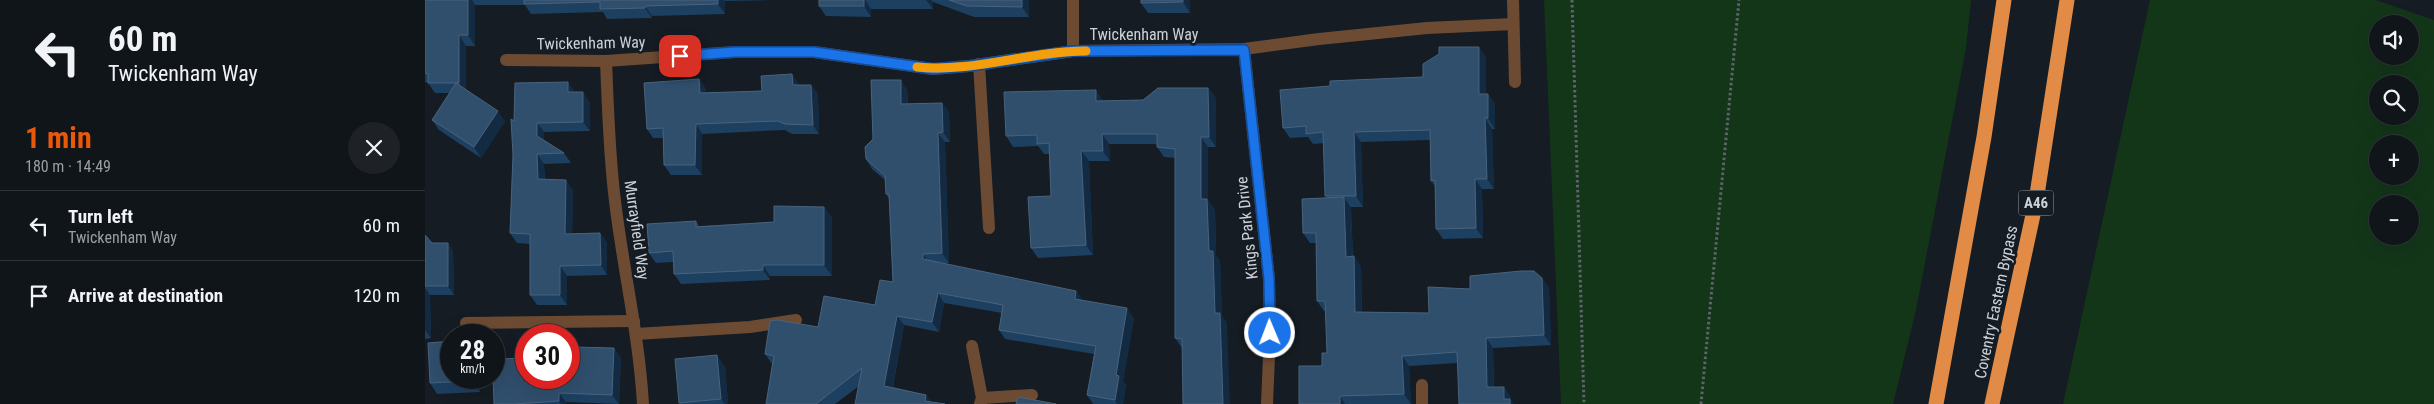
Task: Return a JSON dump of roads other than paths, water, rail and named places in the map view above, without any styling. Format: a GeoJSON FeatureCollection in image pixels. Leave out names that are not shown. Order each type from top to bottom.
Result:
{"type":"FeatureCollection","features":[{"type":"Feature","properties":{"kind":"highway"},"geometry":{"type":"LineString","coordinates":[[1936,404],[1984,137],[2004,0]]}},
{"type":"Feature","properties":{"kind":"highway","name":"Coventry Eastern Bypass"},"geometry":{"type":"LineString","coordinates":[[1992,404],[2036,201],[2067,0]]}},
{"type":"Feature","properties":{"kind":"street"},"geometry":{"type":"LineString","coordinates":[[1073,0],[1073,51]]}},
{"type":"Feature","properties":{"kind":"street"},"geometry":{"type":"LineString","coordinates":[[1513,0],[1515,82]]}},
{"type":"Feature","properties":{"kind":"street","name":"Twickenham Way"},"geometry":{"type":"LineString","coordinates":[[506,60],[606,60],[735,52],[814,52],[933,69],[1073,51],[1244,50],[1319,39],[1427,28],[1513,24]]}},
{"type":"Feature","properties":{"kind":"street","name":"Kings Park Drive"},"geometry":{"type":"LineString","coordinates":[[1244,50],[1269,279],[1270,333],[1267,404]]}},
{"type":"Feature","properties":{"kind":"street","name":"Murrayfield Way"},"geometry":{"type":"LineString","coordinates":[[606,60],[615,203],[636,334],[643,404]]}},
{"type":"Feature","properties":{"kind":"street"},"geometry":{"type":"LineString","coordinates":[[979,64],[989,228]]}},
{"type":"Feature","properties":{"kind":"street"},"geometry":{"type":"LineString","coordinates":[[636,334],[750,327],[795,320]]}},
{"type":"Feature","properties":{"kind":"street"},"geometry":{"type":"LineString","coordinates":[[466,323],[634,321]]}},
{"type":"Feature","properties":{"kind":"street"},"geometry":{"type":"LineString","coordinates":[[972,346],[981,401],[1032,395]]}},
{"type":"Feature","properties":{"kind":"street"},"geometry":{"type":"LineString","coordinates":[[1422,385],[1422,404]]}}]}
